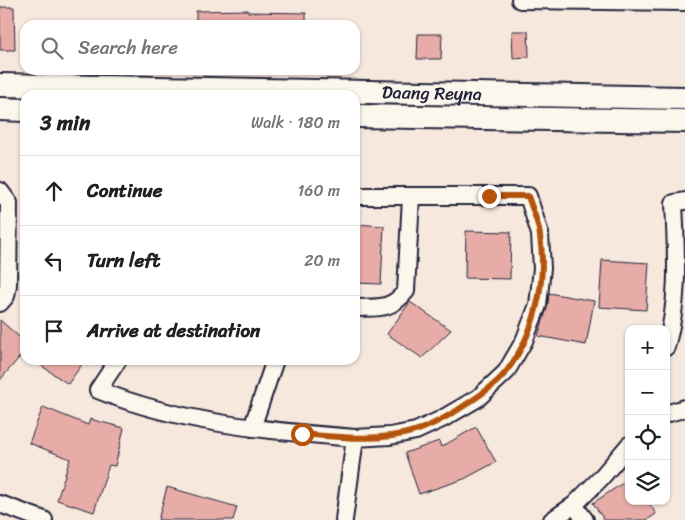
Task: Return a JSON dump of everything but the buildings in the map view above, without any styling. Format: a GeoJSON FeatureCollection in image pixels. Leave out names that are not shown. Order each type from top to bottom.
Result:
{"type":"FeatureCollection","features":[{"type":"Feature","properties":{"kind":"main road","name":"Daang Reyna"},"geometry":{"type":"LineString","coordinates":[[0,86],[228,90]]}},
{"type":"Feature","properties":{"kind":"main road","name":"Daang Reyna"},"geometry":{"type":"LineString","coordinates":[[360,92],[685,98]]}},
{"type":"Feature","properties":{"kind":"main road"},"geometry":{"type":"LineString","coordinates":[[0,109],[20,110]]}},
{"type":"Feature","properties":{"kind":"main road","name":"Daang Reyna"},"geometry":{"type":"LineString","coordinates":[[360,116],[685,122]]}},
{"type":"Feature","properties":{"kind":"street"},"geometry":{"type":"LineString","coordinates":[[520,0],[685,2]]}},
{"type":"Feature","properties":{"kind":"street"},"geometry":{"type":"LineString","coordinates":[[0,191],[9,203],[8,286],[6,296],[0,303]]}},
{"type":"Feature","properties":{"kind":"street"},"geometry":{"type":"LineString","coordinates":[[115,365],[98,390],[118,398],[182,416],[252,428],[355,438],[390,436],[416,431],[442,419],[478,398],[506,372],[524,341],[538,305],[542,268],[540,234],[528,196],[360,196]]}},
{"type":"Feature","properties":{"kind":"street"},"geometry":{"type":"LineString","coordinates":[[360,308],[384,307],[397,302],[406,291],[411,197]]}},
{"type":"Feature","properties":{"kind":"street"},"geometry":{"type":"LineString","coordinates":[[670,326],[677,272],[674,203],[685,201]]}},
{"type":"Feature","properties":{"kind":"street"},"geometry":{"type":"LineString","coordinates":[[252,428],[273,365]]}},
{"type":"Feature","properties":{"kind":"street"},"geometry":{"type":"LineString","coordinates":[[670,413],[685,408]]}},
{"type":"Feature","properties":{"kind":"street"},"geometry":{"type":"LineString","coordinates":[[344,520],[355,438]]}},
{"type":"Feature","properties":{"kind":"street"},"geometry":{"type":"LineString","coordinates":[[552,520],[574,505],[625,450]]}},
{"type":"Feature","properties":{"kind":"street"},"geometry":{"type":"LineString","coordinates":[[0,504],[44,520]]}},
{"type":"Feature","properties":{"kind":"street"},"geometry":{"type":"LineString","coordinates":[[574,505],[585,520]]}},
{"type":"Feature","properties":{"kind":"route"},"geometry":{"type":"LineString","coordinates":[[302,434],[355,438],[390,436],[416,431],[442,419],[478,398],[506,372],[524,341],[538,305],[542,268],[540,234],[528,196],[489,196]]}}]}
